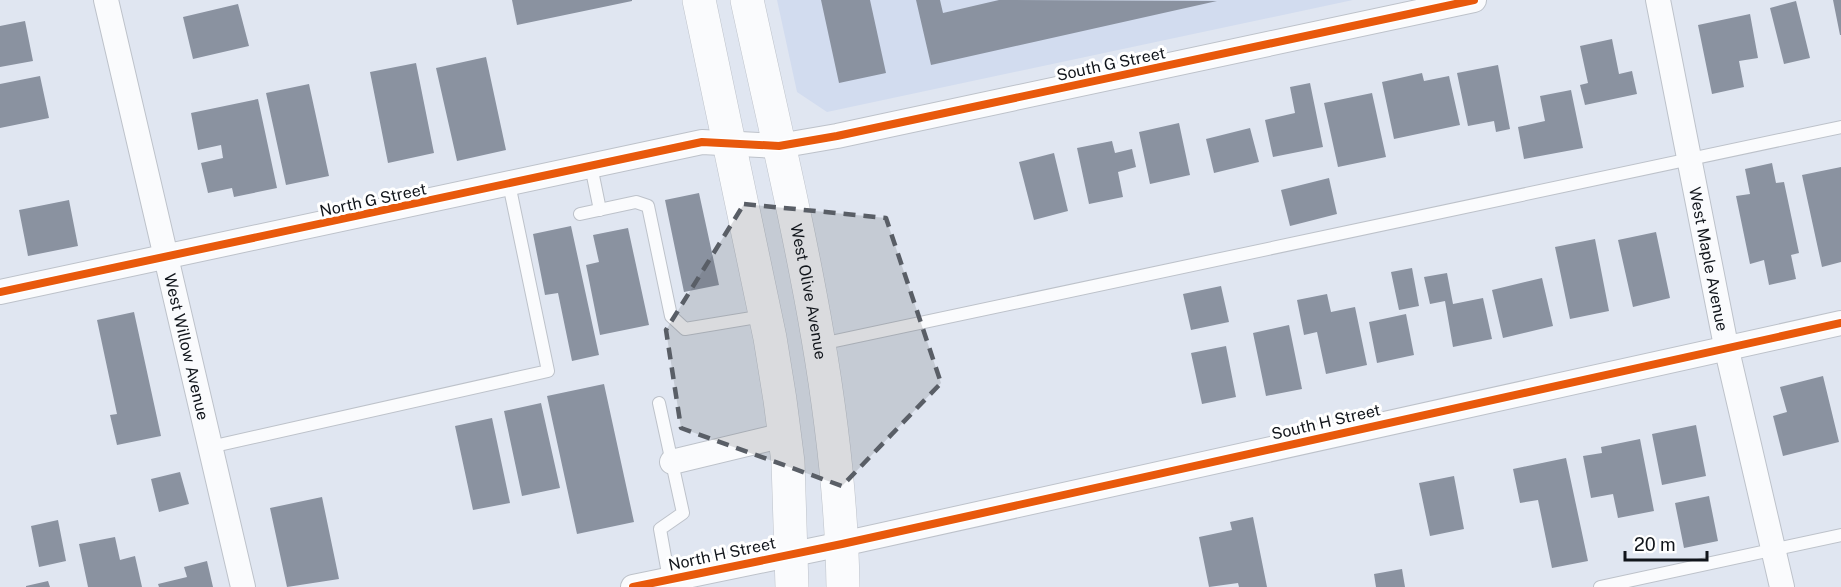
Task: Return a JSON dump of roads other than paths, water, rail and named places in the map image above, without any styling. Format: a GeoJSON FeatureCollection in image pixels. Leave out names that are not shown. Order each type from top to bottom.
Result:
{"type":"FeatureCollection","features":[{"type":"Feature","properties":{"kind":"main road","name":"West Olive Avenue"},"geometry":{"type":"LineString","coordinates":[[699,0],[754,145],[820,344],[834,442],[817,548],[792,587]]}},
{"type":"Feature","properties":{"kind":"main road","name":"West Olive Avenue"},"geometry":{"type":"LineString","coordinates":[[747,0],[765,316],[784,435],[817,548],[843,587]]}},
{"type":"Feature","properties":{"kind":"street","name":"West Willow Avenue"},"geometry":{"type":"LineString","coordinates":[[106,0],[243,587]]}},
{"type":"Feature","properties":{"kind":"street","name":"South G Street"},"geometry":{"type":"LineString","coordinates":[[754,145],[848,134],[1474,0]]}},
{"type":"Feature","properties":{"kind":"street","name":"West Maple Avenue"},"geometry":{"type":"LineString","coordinates":[[1658,0],[1726,346],[1782,587]]}},
{"type":"Feature","properties":{"kind":"street","name":"North G Street"},"geometry":{"type":"LineString","coordinates":[[0,292],[166,259],[702,142],[754,145]]}},
{"type":"Feature","properties":{"kind":"street","name":"South H Street"},"geometry":{"type":"LineString","coordinates":[[817,548],[1726,346],[1841,323]]}},
{"type":"Feature","properties":{"kind":"street"},"geometry":{"type":"LineString","coordinates":[[672,462],[784,435]]}},
{"type":"Feature","properties":{"kind":"street","name":"North H Street"},"geometry":{"type":"LineString","coordinates":[[633,587],[817,548]]}},
{"type":"Feature","properties":{"kind":"lane"},"geometry":{"type":"LineString","coordinates":[[820,344],[1841,127]]}},
{"type":"Feature","properties":{"kind":"lane"},"geometry":{"type":"LineString","coordinates":[[591,166],[600,210]]}},
{"type":"Feature","properties":{"kind":"lane"},"geometry":{"type":"LineString","coordinates":[[210,447],[548,370],[509,184]]}},
{"type":"Feature","properties":{"kind":"lane"},"geometry":{"type":"LineString","coordinates":[[580,214],[636,202],[648,206],[671,316],[685,329],[765,316]]}},
{"type":"Feature","properties":{"kind":"lane"},"geometry":{"type":"LineString","coordinates":[[659,403],[683,513],[660,530],[663,582]]}},
{"type":"Feature","properties":{"kind":"lane"},"geometry":{"type":"LineString","coordinates":[[1600,587],[1841,535]]}}]}
